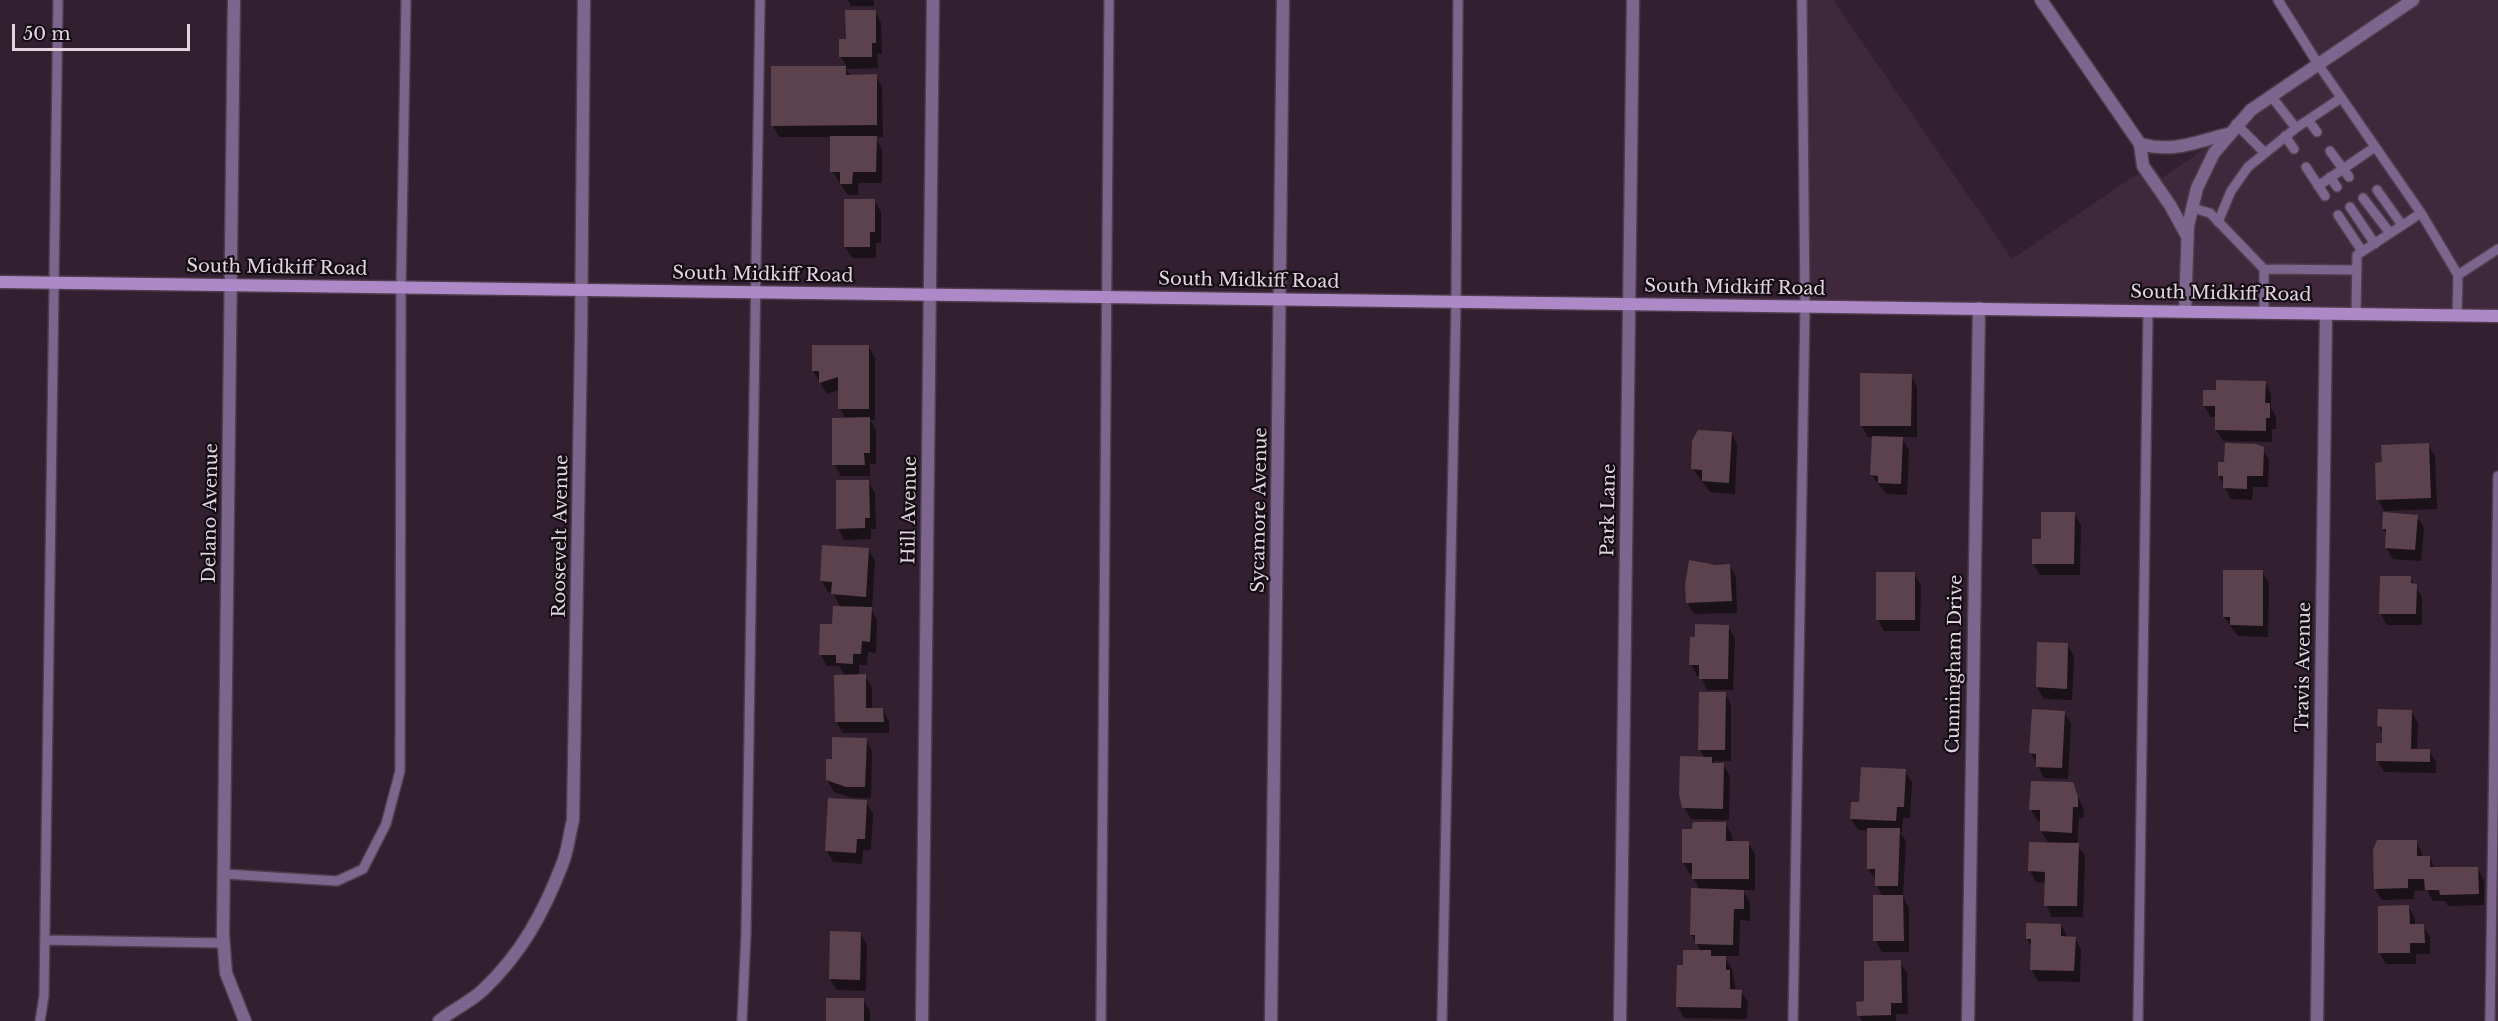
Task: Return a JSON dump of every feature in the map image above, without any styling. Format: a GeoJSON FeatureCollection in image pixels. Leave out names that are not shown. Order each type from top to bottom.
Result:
{"type":"FeatureCollection","features":[{"type":"Feature","properties":{"kind":"main road","name":"South Midkiff Road"},"geometry":{"type":"LineString","coordinates":[[0,282],[2498,316]]}},
{"type":"Feature","properties":{"kind":"street","name":"Delano Avenue"},"geometry":{"type":"LineString","coordinates":[[234,0],[223,943],[226,973],[245,1021]]}},
{"type":"Feature","properties":{"kind":"street","name":"Roosevelt Avenue"},"geometry":{"type":"LineString","coordinates":[[439,1021],[465,1004],[491,982],[511,961],[533,930],[549,899],[563,863],[573,820],[584,0]]}},
{"type":"Feature","properties":{"kind":"street","name":"Hill Avenue"},"geometry":{"type":"LineString","coordinates":[[922,1021],[933,0]]}},
{"type":"Feature","properties":{"kind":"street","name":"Sycamore Avenue"},"geometry":{"type":"LineString","coordinates":[[1271,1021],[1283,0]]}},
{"type":"Feature","properties":{"kind":"street","name":"Park Lane"},"geometry":{"type":"LineString","coordinates":[[1620,1021],[1633,0]]}},
{"type":"Feature","properties":{"kind":"street"},"geometry":{"type":"LineString","coordinates":[[2041,0],[2140,144],[2143,166],[2170,205],[2187,236]]}},
{"type":"Feature","properties":{"kind":"street"},"geometry":{"type":"LineString","coordinates":[[2185,311],[2187,236],[2192,208],[2197,188],[2214,153],[2232,129],[2251,110],[2413,0]]}},
{"type":"Feature","properties":{"kind":"street"},"geometry":{"type":"LineString","coordinates":[[2140,144],[2159,149],[2174,149],[2232,129]]}},
{"type":"Feature","properties":{"kind":"street","name":"Cunningham Drive"},"geometry":{"type":"LineString","coordinates":[[1968,1021],[1979,308]]}},
{"type":"Feature","properties":{"kind":"street","name":"Travis Avenue"},"geometry":{"type":"LineString","coordinates":[[2317,1021],[2326,314]]}},
{"type":"Feature","properties":{"kind":"lane"},"geometry":{"type":"LineString","coordinates":[[40,1021],[44,996],[45,940],[58,0]]}},
{"type":"Feature","properties":{"kind":"lane"},"geometry":{"type":"LineString","coordinates":[[225,874],[337,881],[363,869],[386,824],[400,771],[401,288],[406,0]]}},
{"type":"Feature","properties":{"kind":"lane"},"geometry":{"type":"LineString","coordinates":[[742,1021],[745,1005],[760,0]]}},
{"type":"Feature","properties":{"kind":"lane"},"geometry":{"type":"LineString","coordinates":[[1101,1021],[1109,0]]}},
{"type":"Feature","properties":{"kind":"lane"},"geometry":{"type":"LineString","coordinates":[[1442,1021],[1456,303],[1458,0]]}},
{"type":"Feature","properties":{"kind":"lane"},"geometry":{"type":"LineString","coordinates":[[1793,1021],[1805,306],[1802,0]]}},
{"type":"Feature","properties":{"kind":"lane"},"geometry":{"type":"LineString","coordinates":[[2278,0],[2318,64],[2421,213],[2458,274],[2457,315]]}},
{"type":"Feature","properties":{"kind":"lane"},"geometry":{"type":"LineString","coordinates":[[2271,96],[2296,128]]}},
{"type":"Feature","properties":{"kind":"lane"},"geometry":{"type":"LineString","coordinates":[[2218,222],[2231,191],[2248,167],[2285,136],[2341,98]]}},
{"type":"Feature","properties":{"kind":"lane"},"geometry":{"type":"LineString","coordinates":[[2308,120],[2317,132]]}},
{"type":"Feature","properties":{"kind":"lane"},"geometry":{"type":"LineString","coordinates":[[2232,129],[2265,153]]}},
{"type":"Feature","properties":{"kind":"lane"},"geometry":{"type":"LineString","coordinates":[[2285,136],[2294,149]]}},
{"type":"Feature","properties":{"kind":"lane"},"geometry":{"type":"LineString","coordinates":[[2318,186],[2375,147]]}},
{"type":"Feature","properties":{"kind":"lane"},"geometry":{"type":"LineString","coordinates":[[2330,151],[2349,177]]}},
{"type":"Feature","properties":{"kind":"lane"},"geometry":{"type":"LineString","coordinates":[[2355,160],[2361,169]]}},
{"type":"Feature","properties":{"kind":"lane"},"geometry":{"type":"LineString","coordinates":[[2306,167],[2325,196]]}},
{"type":"Feature","properties":{"kind":"lane"},"geometry":{"type":"LineString","coordinates":[[2330,177],[2337,188]]}},
{"type":"Feature","properties":{"kind":"lane"},"geometry":{"type":"LineString","coordinates":[[2377,190],[2402,225]]}},
{"type":"Feature","properties":{"kind":"lane"},"geometry":{"type":"LineString","coordinates":[[2363,198],[2390,233]]}},
{"type":"Feature","properties":{"kind":"lane"},"geometry":{"type":"LineString","coordinates":[[2350,207],[2375,244]]}},
{"type":"Feature","properties":{"kind":"lane"},"geometry":{"type":"LineString","coordinates":[[2192,208],[2210,213],[2264,269],[2264,312]]}},
{"type":"Feature","properties":{"kind":"lane"},"geometry":{"type":"LineString","coordinates":[[2356,314],[2357,255],[2421,213]]}},
{"type":"Feature","properties":{"kind":"lane"},"geometry":{"type":"LineString","coordinates":[[2338,215],[2362,251]]}},
{"type":"Feature","properties":{"kind":"lane"},"geometry":{"type":"LineString","coordinates":[[2458,274],[2498,249]]}},
{"type":"Feature","properties":{"kind":"lane"},"geometry":{"type":"LineString","coordinates":[[2264,269],[2357,270]]}},
{"type":"Feature","properties":{"kind":"lane"},"geometry":{"type":"LineString","coordinates":[[2138,1021],[2148,310]]}},
{"type":"Feature","properties":{"kind":"lane"},"geometry":{"type":"LineString","coordinates":[[2490,1021],[2498,476]]}},
{"type":"Feature","properties":{"kind":"lane"},"geometry":{"type":"LineString","coordinates":[[45,940],[223,943]]}},
{"type":"Feature","properties":{"kind":"shaded area"},"geometry":{"type":"Polygon","coordinates":[[[1805,0],[1833,0],[2012,259],[2152,164],[2162,178],[2321,68],[2274,0],[2498,0],[2498,319],[1801,310],[1805,0]]]}},
{"type":"Feature","properties":{"kind":"shaded area"},"geometry":{"type":"Polygon","coordinates":[[[2498,438],[2498,1021],[2491,1021],[2494,711],[2498,438]]]}},
{"type":"Feature","properties":{"kind":"building"},"geometry":{"type":"Polygon","coordinates":[[[845,10],[876,10],[876,43],[872,43],[872,57],[839,57],[839,39],[846,39],[845,10]]]}},
{"type":"Feature","properties":{"kind":"building"},"geometry":{"type":"Polygon","coordinates":[[[771,66],[846,66],[846,75],[877,74],[877,125],[771,126],[771,66]]]}},
{"type":"Feature","properties":{"kind":"building"},"geometry":{"type":"Polygon","coordinates":[[[830,136],[877,136],[876,172],[853,172],[852,184],[840,184],[840,172],[830,172],[830,136]]]}},
{"type":"Feature","properties":{"kind":"building"},"geometry":{"type":"Polygon","coordinates":[[[844,199],[875,199],[875,232],[870,232],[870,247],[844,247],[844,199]]]}},
{"type":"Feature","properties":{"kind":"building"},"geometry":{"type":"Polygon","coordinates":[[[812,345],[869,345],[869,409],[838,409],[838,377],[819,383],[819,371],[812,371],[812,345]]]}},
{"type":"Feature","properties":{"kind":"building"},"geometry":{"type":"Polygon","coordinates":[[[1860,373],[1912,374],[1911,426],[1860,426],[1860,373]]]}},
{"type":"Feature","properties":{"kind":"building"},"geometry":{"type":"Polygon","coordinates":[[[2216,380],[2266,381],[2265,403],[2270,403],[2270,418],[2266,418],[2266,431],[2215,430],[2215,406],[2203,406],[2203,390],[2216,390],[2216,380]]]}},
{"type":"Feature","properties":{"kind":"building"},"geometry":{"type":"Polygon","coordinates":[[[870,417],[870,453],[864,453],[865,465],[832,465],[832,418],[870,417]]]}},
{"type":"Feature","properties":{"kind":"building"},"geometry":{"type":"Polygon","coordinates":[[[1698,430],[1732,432],[1729,483],[1702,481],[1702,470],[1691,469],[1692,441],[1698,430]]]}},
{"type":"Feature","properties":{"kind":"building"},"geometry":{"type":"Polygon","coordinates":[[[1872,436],[1903,437],[1901,484],[1878,483],[1878,476],[1870,475],[1872,436]]]}},
{"type":"Feature","properties":{"kind":"building"},"geometry":{"type":"Polygon","coordinates":[[[2225,443],[2256,444],[2264,447],[2263,476],[2247,476],[2247,489],[2223,488],[2223,476],[2218,476],[2218,462],[2224,462],[2225,443]]]}},
{"type":"Feature","properties":{"kind":"building"},"geometry":{"type":"Polygon","coordinates":[[[2429,443],[2431,498],[2376,500],[2375,463],[2382,462],[2381,445],[2429,443]]]}},
{"type":"Feature","properties":{"kind":"building"},"geometry":{"type":"Polygon","coordinates":[[[836,480],[869,480],[870,518],[865,518],[865,528],[836,529],[836,480]]]}},
{"type":"Feature","properties":{"kind":"building"},"geometry":{"type":"Polygon","coordinates":[[[2041,512],[2075,512],[2074,564],[2032,564],[2032,539],[2041,539],[2041,512]]]}},
{"type":"Feature","properties":{"kind":"building"},"geometry":{"type":"Polygon","coordinates":[[[2383,512],[2418,515],[2415,550],[2385,548],[2386,529],[2382,529],[2383,512]]]}},
{"type":"Feature","properties":{"kind":"building"},"geometry":{"type":"Polygon","coordinates":[[[822,545],[869,548],[866,597],[831,594],[832,582],[820,581],[822,545]]]}},
{"type":"Feature","properties":{"kind":"building"},"geometry":{"type":"Polygon","coordinates":[[[1689,560],[1716,565],[1730,564],[1732,601],[1686,603],[1685,585],[1689,560]]]}},
{"type":"Feature","properties":{"kind":"building"},"geometry":{"type":"Polygon","coordinates":[[[2223,570],[2263,570],[2263,626],[2230,625],[2230,617],[2223,617],[2223,570]]]}},
{"type":"Feature","properties":{"kind":"building"},"geometry":{"type":"Polygon","coordinates":[[[1876,572],[1915,572],[1915,620],[1876,620],[1876,572]]]}},
{"type":"Feature","properties":{"kind":"building"},"geometry":{"type":"Polygon","coordinates":[[[2380,576],[2411,576],[2411,583],[2417,584],[2416,614],[2379,614],[2380,576]]]}},
{"type":"Feature","properties":{"kind":"building"},"geometry":{"type":"Polygon","coordinates":[[[833,606],[872,607],[870,642],[862,641],[861,654],[853,654],[853,664],[836,663],[836,655],[819,655],[820,624],[832,624],[833,606]]]}},
{"type":"Feature","properties":{"kind":"building"},"geometry":{"type":"Polygon","coordinates":[[[1695,624],[1729,625],[1728,679],[1699,679],[1699,665],[1689,665],[1690,637],[1695,637],[1695,624]]]}},
{"type":"Feature","properties":{"kind":"building"},"geometry":{"type":"Polygon","coordinates":[[[2037,642],[2068,643],[2067,689],[2036,687],[2037,642]]]}},
{"type":"Feature","properties":{"kind":"building"},"geometry":{"type":"Polygon","coordinates":[[[866,674],[866,708],[883,708],[884,722],[835,722],[834,675],[866,674]]]}},
{"type":"Feature","properties":{"kind":"building"},"geometry":{"type":"Polygon","coordinates":[[[1699,692],[1726,692],[1725,750],[1698,750],[1699,692]]]}},
{"type":"Feature","properties":{"kind":"building"},"geometry":{"type":"Polygon","coordinates":[[[2032,709],[2065,711],[2062,768],[2036,767],[2036,754],[2029,753],[2032,709]]]}},
{"type":"Feature","properties":{"kind":"building"},"geometry":{"type":"Polygon","coordinates":[[[2378,709],[2412,710],[2411,749],[2430,749],[2430,762],[2376,761],[2376,743],[2382,743],[2382,727],[2377,726],[2378,709]]]}},
{"type":"Feature","properties":{"kind":"building"},"geometry":{"type":"Polygon","coordinates":[[[832,737],[867,738],[865,787],[846,787],[826,780],[826,759],[832,759],[832,737]]]}},
{"type":"Feature","properties":{"kind":"building"},"geometry":{"type":"Polygon","coordinates":[[[1680,756],[1712,757],[1712,763],[1724,763],[1723,809],[1682,808],[1679,794],[1680,756]]]}},
{"type":"Feature","properties":{"kind":"building"},"geometry":{"type":"Polygon","coordinates":[[[1861,767],[1906,769],[1904,807],[1897,807],[1896,821],[1850,819],[1851,802],[1859,802],[1861,767]]]}},
{"type":"Feature","properties":{"kind":"building"},"geometry":{"type":"Polygon","coordinates":[[[2031,781],[2073,782],[2078,797],[2078,807],[2073,807],[2072,833],[2040,831],[2040,810],[2029,810],[2031,781]]]}},
{"type":"Feature","properties":{"kind":"building"},"geometry":{"type":"Polygon","coordinates":[[[828,798],[867,800],[865,839],[857,839],[856,853],[825,851],[828,798]]]}},
{"type":"Feature","properties":{"kind":"building"},"geometry":{"type":"Polygon","coordinates":[[[1693,822],[1726,822],[1726,841],[1749,841],[1749,879],[1692,879],[1692,863],[1682,863],[1682,829],[1692,829],[1693,822]]]}},
{"type":"Feature","properties":{"kind":"building"},"geometry":{"type":"Polygon","coordinates":[[[1867,828],[1900,828],[1898,886],[1875,886],[1875,869],[1867,869],[1867,828]]]}},
{"type":"Feature","properties":{"kind":"building"},"geometry":{"type":"Polygon","coordinates":[[[2377,840],[2417,840],[2417,856],[2430,856],[2430,867],[2478,867],[2479,894],[2440,895],[2439,890],[2425,890],[2424,879],[2408,879],[2408,888],[2374,889],[2373,850],[2377,840]]]}},
{"type":"Feature","properties":{"kind":"building"},"geometry":{"type":"Polygon","coordinates":[[[2029,842],[2079,843],[2077,906],[2044,906],[2045,872],[2028,871],[2029,842]]]}},
{"type":"Feature","properties":{"kind":"building"},"geometry":{"type":"Polygon","coordinates":[[[1691,888],[1744,890],[1744,909],[1734,909],[1733,945],[1695,944],[1695,935],[1690,935],[1691,888]]]}},
{"type":"Feature","properties":{"kind":"building"},"geometry":{"type":"Polygon","coordinates":[[[1873,895],[1903,895],[1904,941],[1873,941],[1873,895]]]}},
{"type":"Feature","properties":{"kind":"building"},"geometry":{"type":"Polygon","coordinates":[[[2409,905],[2410,924],[2424,924],[2425,943],[2410,943],[2410,953],[2378,953],[2378,906],[2409,905]]]}},
{"type":"Feature","properties":{"kind":"building"},"geometry":{"type":"Polygon","coordinates":[[[2026,923],[2061,924],[2061,936],[2076,937],[2074,971],[2030,970],[2031,939],[2026,939],[2026,923]]]}},
{"type":"Feature","properties":{"kind":"building"},"geometry":{"type":"Polygon","coordinates":[[[830,931],[861,932],[860,980],[829,979],[830,931]]]}},
{"type":"Feature","properties":{"kind":"building"},"geometry":{"type":"Polygon","coordinates":[[[1683,950],[1711,950],[1711,956],[1726,956],[1726,970],[1730,970],[1730,989],[1742,990],[1741,1008],[1676,1007],[1677,965],[1683,965],[1683,950]]]}},
{"type":"Feature","properties":{"kind":"building"},"geometry":{"type":"Polygon","coordinates":[[[1901,960],[1902,1003],[1891,1003],[1891,1015],[1857,1016],[1856,1002],[1864,1001],[1864,961],[1901,960]]]}},
{"type":"Feature","properties":{"kind":"building"},"geometry":{"type":"Polygon","coordinates":[[[826,998],[864,998],[864,1021],[826,1021],[826,998]]]}}]}
